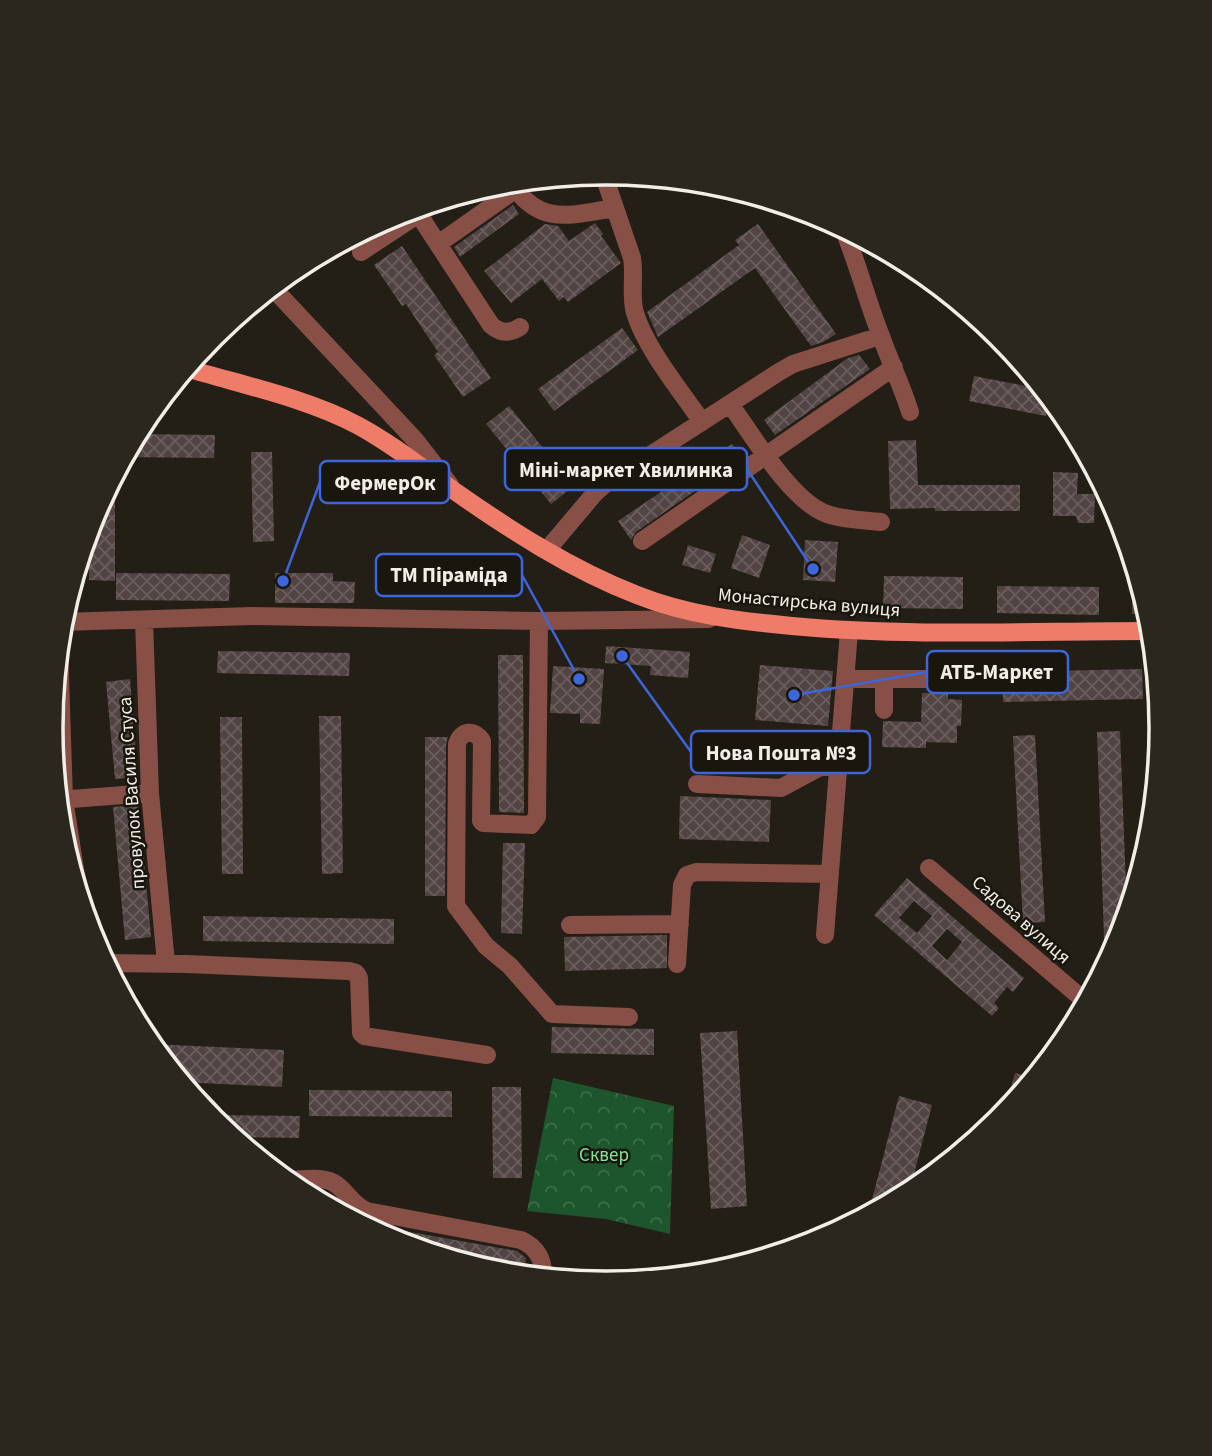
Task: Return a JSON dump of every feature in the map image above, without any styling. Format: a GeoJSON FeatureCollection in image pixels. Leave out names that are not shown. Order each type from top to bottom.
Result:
{"type":"FeatureCollection","features":[{"type":"Feature","properties":{"kind":"main road","name":"Монастирська вулиця"},"geometry":{"type":"LineString","coordinates":[[197,371],[329,412],[358,425],[547,550],[637,595],[722,619],[849,631],[1140,631]]}},
{"type":"Feature","properties":{"kind":"street"},"geometry":{"type":"LineString","coordinates":[[607,185],[632,258],[635,316],[656,355],[702,422]]}},
{"type":"Feature","properties":{"kind":"street"},"geometry":{"type":"LineString","coordinates":[[519,192],[530,206],[548,214],[577,214],[615,208]]}},
{"type":"Feature","properties":{"kind":"street"},"geometry":{"type":"LineString","coordinates":[[438,244],[503,195]]}},
{"type":"Feature","properties":{"kind":"street"},"geometry":{"type":"LineString","coordinates":[[421,218],[491,325],[502,332],[514,331],[520,327]]}},
{"type":"Feature","properties":{"kind":"street"},"geometry":{"type":"LineString","coordinates":[[361,252],[407,223]]}},
{"type":"Feature","properties":{"kind":"street"},"geometry":{"type":"LineString","coordinates":[[849,243],[880,336],[911,412]]}},
{"type":"Feature","properties":{"kind":"street"},"geometry":{"type":"LineString","coordinates":[[279,294],[408,432],[454,491]]}},
{"type":"Feature","properties":{"kind":"street"},"geometry":{"type":"LineString","coordinates":[[547,550],[595,492],[730,404],[793,364],[880,336]]}},
{"type":"Feature","properties":{"kind":"street"},"geometry":{"type":"LineString","coordinates":[[642,541],[894,367]]}},
{"type":"Feature","properties":{"kind":"street"},"geometry":{"type":"LineString","coordinates":[[730,404],[787,482],[812,506],[836,517],[881,522]]}},
{"type":"Feature","properties":{"kind":"street"},"geometry":{"type":"LineString","coordinates":[[73,622],[252,616],[539,621],[722,619]]}},
{"type":"Feature","properties":{"kind":"street","name":"провулок Василя Стуса"},"geometry":{"type":"LineString","coordinates":[[144,620],[149,793],[166,963]]}},
{"type":"Feature","properties":{"kind":"street"},"geometry":{"type":"LineString","coordinates":[[539,621],[537,817],[531,825],[483,824],[482,741],[472,733],[459,737],[456,906],[486,946],[510,966],[552,1014],[629,1017]]}},
{"type":"Feature","properties":{"kind":"street"},"geometry":{"type":"LineString","coordinates":[[825,935],[849,631]]}},
{"type":"Feature","properties":{"kind":"street"},"geometry":{"type":"LineString","coordinates":[[845,678],[941,679]]}},
{"type":"Feature","properties":{"kind":"street"},"geometry":{"type":"LineString","coordinates":[[884,679],[884,710]]}},
{"type":"Feature","properties":{"kind":"street"},"geometry":{"type":"LineString","coordinates":[[697,785],[781,788],[820,767],[839,765]]}},
{"type":"Feature","properties":{"kind":"street"},"geometry":{"type":"LineString","coordinates":[[68,799],[149,793]]}},
{"type":"Feature","properties":{"kind":"street","name":"Садова вулиця"},"geometry":{"type":"LineString","coordinates":[[929,868],[1078,996]]}},
{"type":"Feature","properties":{"kind":"street"},"geometry":{"type":"LineString","coordinates":[[677,964],[682,885],[691,873],[829,874]]}},
{"type":"Feature","properties":{"kind":"street"},"geometry":{"type":"LineString","coordinates":[[570,925],[680,924]]}},
{"type":"Feature","properties":{"kind":"street"},"geometry":{"type":"LineString","coordinates":[[117,963],[349,971],[356,973],[359,978],[361,1034],[364,1037],[486,1055]]}},
{"type":"Feature","properties":{"kind":"street"},"geometry":{"type":"LineString","coordinates":[[309,1182],[328,1180],[338,1185],[358,1208],[367,1211],[521,1240],[531,1244],[538,1253],[542,1267]]}},
{"type":"Feature","properties":{"kind":"street"},"geometry":{"type":"LineString","coordinates":[[342,1203],[345,1193]]}},
{"type":"Feature","properties":{"kind":"green space","name":"Сквер"},"geometry":{"type":"Polygon","coordinates":[[[553,1078],[674,1106],[670,1234],[606,1219],[527,1211],[553,1078]]]}},
{"type":"Feature","properties":{"kind":"building"},"geometry":{"type":"Polygon","coordinates":[[[513,205],[519,214],[460,257],[454,247],[513,205]]]}},
{"type":"Feature","properties":{"kind":"building"},"geometry":{"type":"Polygon","coordinates":[[[595,223],[621,263],[568,302],[564,297],[559,301],[542,279],[511,303],[484,271],[545,224],[558,226],[569,241],[595,223]]]}},
{"type":"Feature","properties":{"kind":"building"},"geometry":{"type":"Polygon","coordinates":[[[758,224],[836,334],[811,346],[755,268],[658,337],[647,312],[739,245],[735,240],[758,224]]]}},
{"type":"Feature","properties":{"kind":"building"},"geometry":{"type":"Polygon","coordinates":[[[402,246],[491,378],[463,397],[434,355],[438,352],[406,304],[402,306],[374,265],[402,246]]]}},
{"type":"Feature","properties":{"kind":"building"},"geometry":{"type":"Polygon","coordinates":[[[622,328],[638,350],[554,411],[538,389],[622,328]]]}},
{"type":"Feature","properties":{"kind":"building"},"geometry":{"type":"Polygon","coordinates":[[[859,355],[870,369],[775,435],[764,420],[848,358],[859,355]]]}},
{"type":"Feature","properties":{"kind":"building"},"geometry":{"type":"Polygon","coordinates":[[[974,376],[1028,386],[1047,411],[1046,416],[969,401],[974,376]]]}},
{"type":"Feature","properties":{"kind":"building"},"geometry":{"type":"Polygon","coordinates":[[[509,406],[574,486],[551,504],[486,424],[509,406]]]}},
{"type":"Feature","properties":{"kind":"building"},"geometry":{"type":"Polygon","coordinates":[[[150,434],[215,435],[214,458],[135,457],[150,434]]]}},
{"type":"Feature","properties":{"kind":"building"},"geometry":{"type":"Polygon","coordinates":[[[916,440],[918,485],[1020,485],[1020,511],[890,509],[888,441],[916,440]]]}},
{"type":"Feature","properties":{"kind":"building"},"geometry":{"type":"Polygon","coordinates":[[[732,444],[742,458],[636,532],[631,540],[618,521],[732,444]]]}},
{"type":"Feature","properties":{"kind":"building"},"geometry":{"type":"Polygon","coordinates":[[[251,452],[272,452],[274,541],[253,542],[251,452]]]}},
{"type":"Feature","properties":{"kind":"building"},"geometry":{"type":"Polygon","coordinates":[[[1053,472],[1078,473],[1077,494],[1095,494],[1094,523],[1078,523],[1076,516],[1053,516],[1053,472]]]}},
{"type":"Feature","properties":{"kind":"building"},"geometry":{"type":"Polygon","coordinates":[[[115,497],[115,581],[89,580],[92,553],[115,497]]]}},
{"type":"Feature","properties":{"kind":"building"},"geometry":{"type":"Polygon","coordinates":[[[742,535],[770,545],[759,578],[731,568],[742,535]]]}},
{"type":"Feature","properties":{"kind":"building"},"geometry":{"type":"Polygon","coordinates":[[[805,540],[838,542],[835,582],[803,580],[805,540]]]}},
{"type":"Feature","properties":{"kind":"building"},"geometry":{"type":"Polygon","coordinates":[[[688,545],[716,554],[710,573],[682,565],[688,545]]]}},
{"type":"Feature","properties":{"kind":"building"},"geometry":{"type":"Polygon","coordinates":[[[116,573],[230,574],[229,601],[116,600],[116,573]]]}},
{"type":"Feature","properties":{"kind":"building"},"geometry":{"type":"Polygon","coordinates":[[[275,573],[333,573],[333,581],[355,582],[354,603],[275,603],[275,573]]]}},
{"type":"Feature","properties":{"kind":"building"},"geometry":{"type":"Polygon","coordinates":[[[884,576],[963,577],[963,609],[883,608],[884,576]]]}},
{"type":"Feature","properties":{"kind":"building"},"geometry":{"type":"Polygon","coordinates":[[[997,586],[1099,587],[1099,615],[997,613],[997,586]]]}},
{"type":"Feature","properties":{"kind":"building"},"geometry":{"type":"Polygon","coordinates":[[[1132,596],[1137,614],[1132,614],[1132,596]]]}},
{"type":"Feature","properties":{"kind":"building"},"geometry":{"type":"Polygon","coordinates":[[[606,646],[690,652],[688,678],[650,675],[651,666],[605,663],[606,646]]]}},
{"type":"Feature","properties":{"kind":"building"},"geometry":{"type":"Polygon","coordinates":[[[218,651],[350,653],[349,676],[217,673],[218,651]]]}},
{"type":"Feature","properties":{"kind":"building"},"geometry":{"type":"Polygon","coordinates":[[[498,655],[523,655],[524,813],[499,812],[498,655]]]}},
{"type":"Feature","properties":{"kind":"building"},"geometry":{"type":"Polygon","coordinates":[[[760,665],[833,671],[828,726],[755,720],[760,665]]]}},
{"type":"Feature","properties":{"kind":"building"},"geometry":{"type":"Polygon","coordinates":[[[553,666],[604,669],[600,724],[580,723],[580,714],[550,713],[553,666]]]}},
{"type":"Feature","properties":{"kind":"building"},"geometry":{"type":"Polygon","coordinates":[[[1142,669],[1143,699],[1003,702],[1002,672],[1142,669]]]}},
{"type":"Feature","properties":{"kind":"building"},"geometry":{"type":"Polygon","coordinates":[[[130,679],[138,777],[115,779],[106,682],[130,679]]]}},
{"type":"Feature","properties":{"kind":"building"},"geometry":{"type":"Polygon","coordinates":[[[922,693],[948,693],[948,699],[962,700],[957,743],[926,742],[926,748],[882,747],[883,721],[921,722],[922,693]]]}},
{"type":"Feature","properties":{"kind":"building"},"geometry":{"type":"Polygon","coordinates":[[[319,716],[341,716],[343,873],[322,874],[319,716]]]}},
{"type":"Feature","properties":{"kind":"building"},"geometry":{"type":"Polygon","coordinates":[[[220,717],[242,717],[243,874],[222,874],[220,717]]]}},
{"type":"Feature","properties":{"kind":"building"},"geometry":{"type":"Polygon","coordinates":[[[1120,731],[1126,883],[1104,944],[1097,732],[1120,731]]]}},
{"type":"Feature","properties":{"kind":"building"},"geometry":{"type":"Polygon","coordinates":[[[1035,735],[1045,922],[1023,923],[1013,736],[1035,735]]]}},
{"type":"Feature","properties":{"kind":"building"},"geometry":{"type":"Polygon","coordinates":[[[425,737],[448,737],[445,896],[425,896],[425,737]]]}},
{"type":"Feature","properties":{"kind":"building"},"geometry":{"type":"Polygon","coordinates":[[[680,796],[771,800],[769,842],[679,839],[680,796]]]}},
{"type":"Feature","properties":{"kind":"building"},"geometry":{"type":"Polygon","coordinates":[[[139,805],[151,937],[125,940],[113,807],[139,805]]]}},
{"type":"Feature","properties":{"kind":"building"},"geometry":{"type":"Polygon","coordinates":[[[503,843],[525,843],[522,934],[501,933],[503,843]]]}},
{"type":"Feature","properties":{"kind":"building"},"geometry":{"type":"Polygon","coordinates":[[[907,878],[1024,978],[1013,992],[1007,987],[994,1003],[999,1008],[992,1016],[874,915],[907,878]],[[914,901],[899,918],[917,933],[932,916],[914,901]],[[947,929],[932,946],[947,960],[962,942],[947,929]]]}},
{"type":"Feature","properties":{"kind":"building"},"geometry":{"type":"Polygon","coordinates":[[[203,916],[394,919],[394,944],[203,941],[203,916]]]}},
{"type":"Feature","properties":{"kind":"building"},"geometry":{"type":"Polygon","coordinates":[[[667,935],[667,968],[565,971],[564,937],[667,935]]]}},
{"type":"Feature","properties":{"kind":"building"},"geometry":{"type":"Polygon","coordinates":[[[552,1027],[654,1029],[654,1055],[551,1053],[552,1027]]]}},
{"type":"Feature","properties":{"kind":"building"},"geometry":{"type":"Polygon","coordinates":[[[737,1031],[747,1206],[711,1209],[700,1033],[737,1031]]]}},
{"type":"Feature","properties":{"kind":"building"},"geometry":{"type":"Polygon","coordinates":[[[165,1045],[284,1050],[282,1087],[195,1083],[165,1045]]]}},
{"type":"Feature","properties":{"kind":"building"},"geometry":{"type":"Polygon","coordinates":[[[1015,1073],[1023,1075],[1014,1086],[1010,1090],[1015,1073]]]}},
{"type":"Feature","properties":{"kind":"building"},"geometry":{"type":"Polygon","coordinates":[[[492,1087],[521,1087],[522,1178],[493,1178],[492,1087]]]}},
{"type":"Feature","properties":{"kind":"building"},"geometry":{"type":"Polygon","coordinates":[[[309,1090],[452,1091],[452,1117],[309,1116],[309,1090]]]}},
{"type":"Feature","properties":{"kind":"building"},"geometry":{"type":"Polygon","coordinates":[[[899,1096],[932,1105],[914,1175],[872,1201],[899,1096]]]}},
{"type":"Feature","properties":{"kind":"building"},"geometry":{"type":"Polygon","coordinates":[[[225,1115],[300,1116],[299,1138],[249,1137],[225,1115]]]}},
{"type":"Feature","properties":{"kind":"building"},"geometry":{"type":"Polygon","coordinates":[[[398,1230],[517,1251],[526,1258],[525,1265],[500,1261],[398,1230]]]}},
{"type":"Feature","properties":{"kind":"place","name":"Міні-маркет Хвилинка"},"geometry":{"type":"Point","coordinates":[813,569]}},
{"type":"Feature","properties":{"kind":"place","name":"ФермерОк"},"geometry":{"type":"Point","coordinates":[283,581]}},
{"type":"Feature","properties":{"kind":"place","name":"Нова Пошта №3"},"geometry":{"type":"Point","coordinates":[622,656]}},
{"type":"Feature","properties":{"kind":"place","name":"ТМ Піраміда"},"geometry":{"type":"Point","coordinates":[579,679]}},
{"type":"Feature","properties":{"kind":"place","name":"АТБ-Маркет"},"geometry":{"type":"Point","coordinates":[794,695]}}]}
